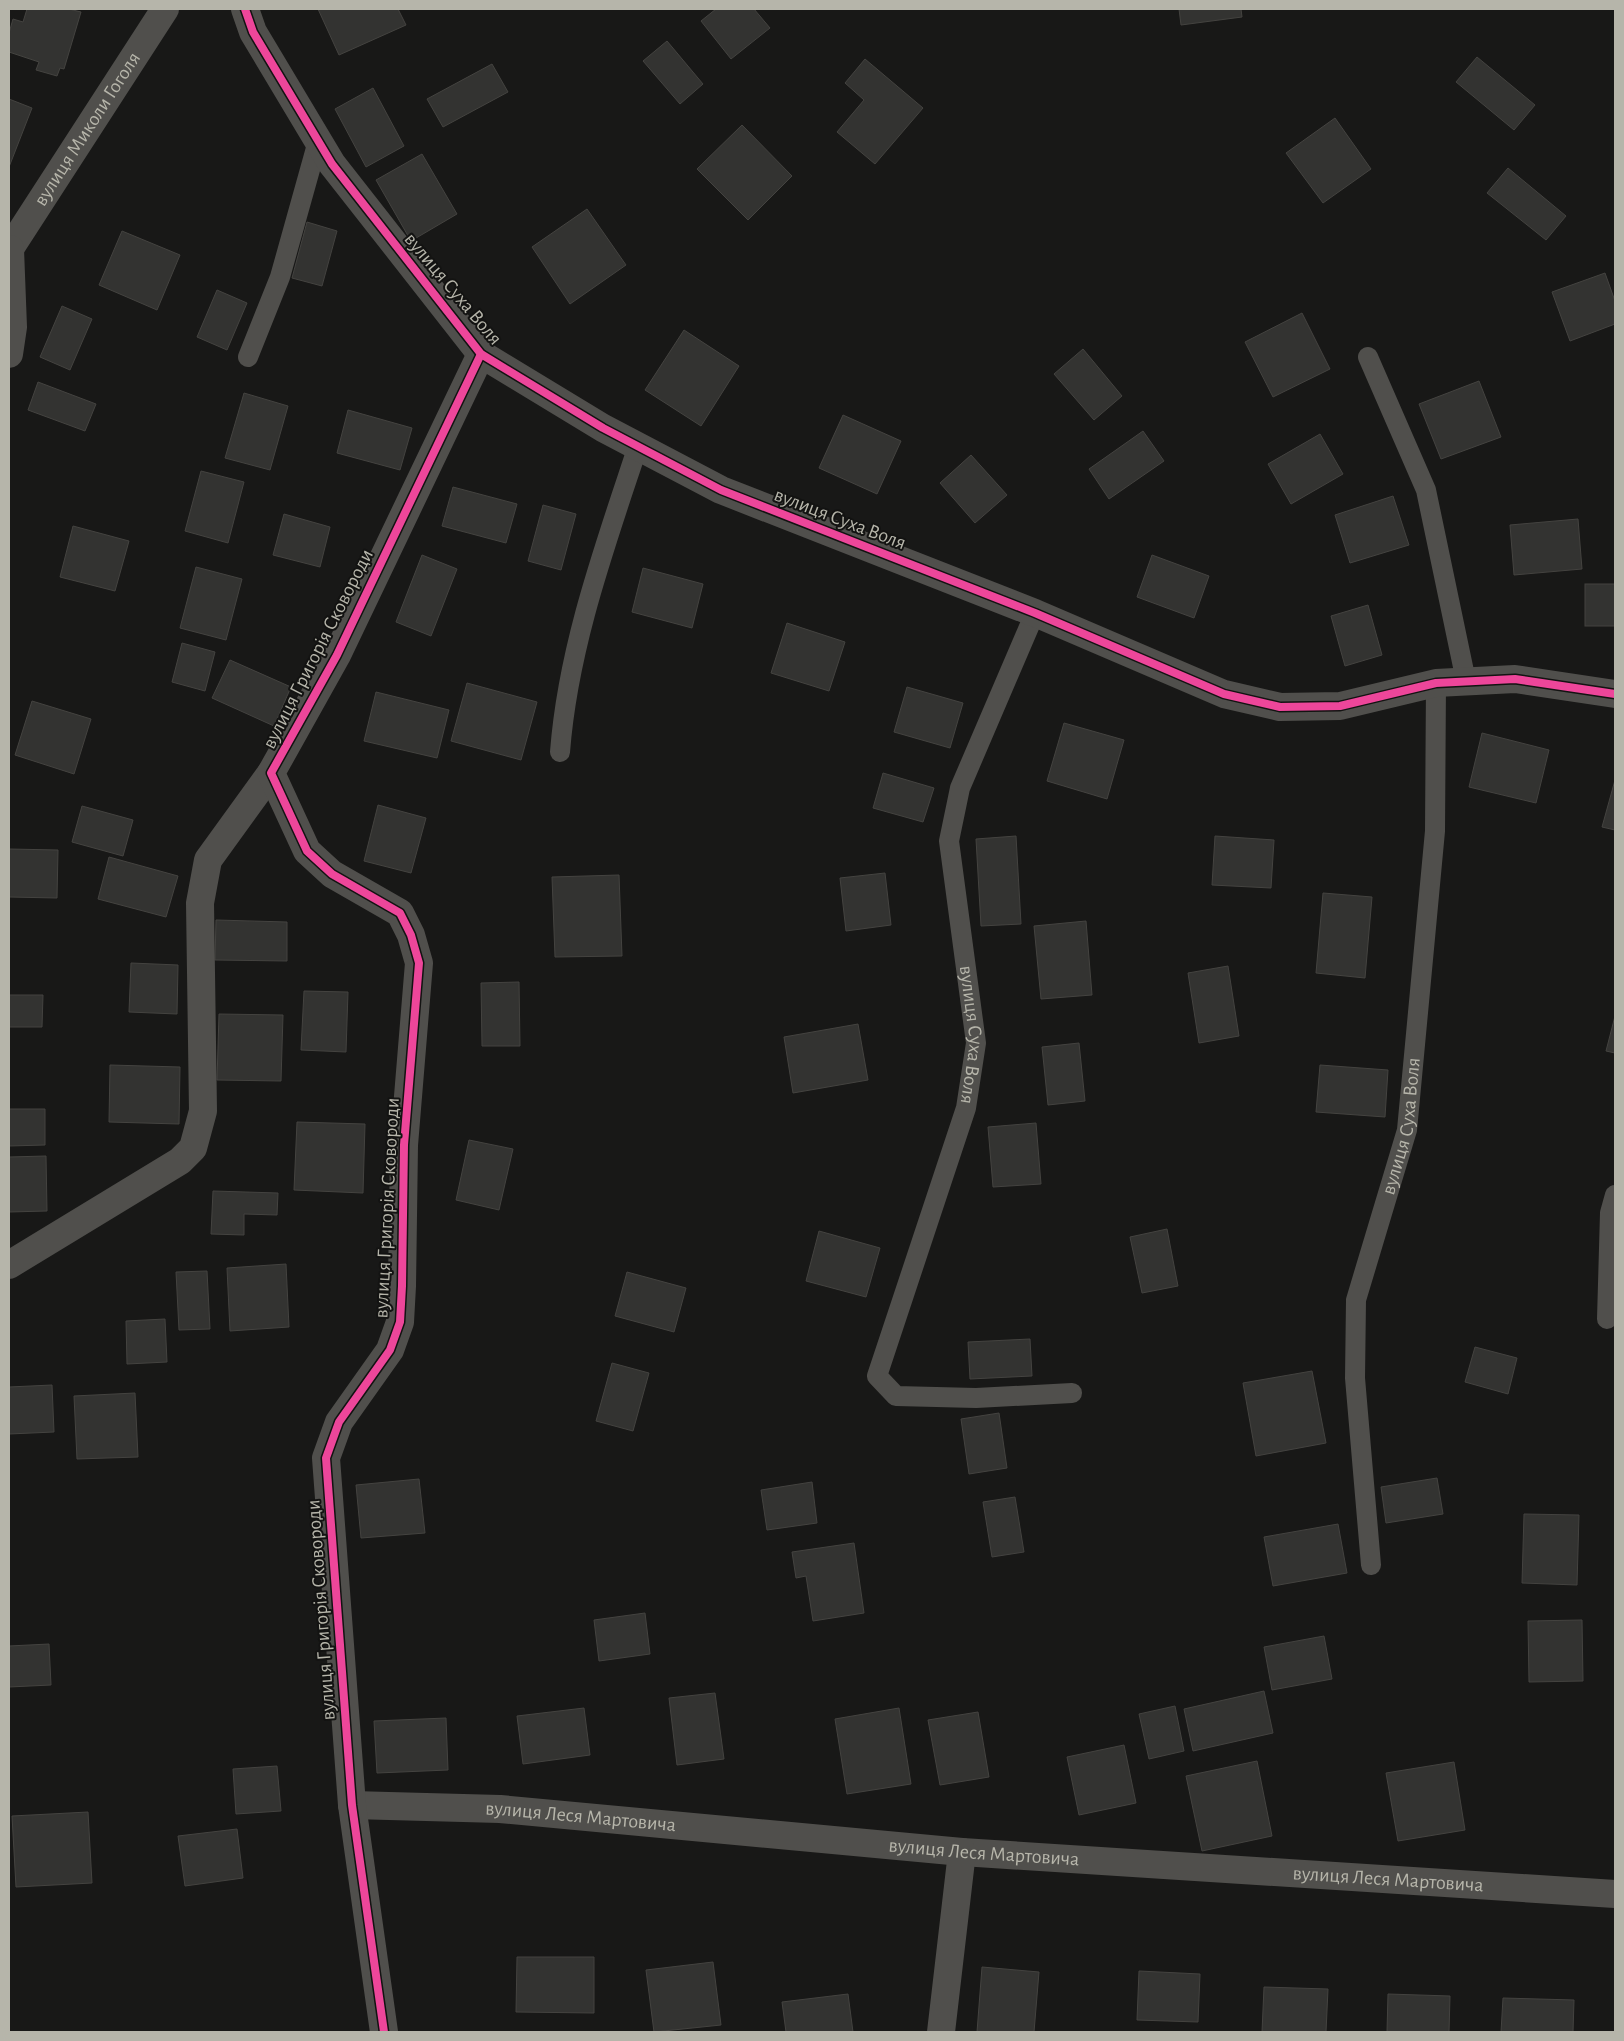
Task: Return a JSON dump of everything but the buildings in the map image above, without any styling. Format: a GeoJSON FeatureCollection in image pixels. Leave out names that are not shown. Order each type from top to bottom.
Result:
{"type":"FeatureCollection","features":[{"type":"Feature","properties":{"kind":"street","name":"вулиця Миколи Гоголя"},"geometry":{"type":"LineString","coordinates":[[9,250],[165,9]]}},
{"type":"Feature","properties":{"kind":"street","name":"вулиця Суха Воля"},"geometry":{"type":"LineString","coordinates":[[245,9],[253,32],[332,164],[481,354],[603,428],[721,490],[1035,613],[1224,694],[1280,707],[1340,706],[1436,683],[1515,678],[1615,694]]}},
{"type":"Feature","properties":{"kind":"street"},"geometry":{"type":"LineString","coordinates":[[9,250],[13,327],[9,354]]}},
{"type":"Feature","properties":{"kind":"street","name":"вулиця Григорія Сковороди"},"geometry":{"type":"LineString","coordinates":[[9,1265],[180,1160],[193,1148],[204,1111],[200,903],[208,860],[271,773],[337,655],[481,354]]}},
{"type":"Feature","properties":{"kind":"street","name":"вулиця Григорія Сковороди"},"geometry":{"type":"LineString","coordinates":[[271,773],[307,851],[332,874],[400,913],[411,935],[419,963],[404,1145],[400,1322],[390,1350],[339,1422],[326,1458],[352,1805],[384,2032]]}},
{"type":"Feature","properties":{"kind":"street","name":"вулиця Леся Мартовича"},"geometry":{"type":"LineString","coordinates":[[352,1805],[500,1809],[962,1852],[1615,1894]]}},
{"type":"Feature","properties":{"kind":"street"},"geometry":{"type":"LineString","coordinates":[[941,2032],[962,1852]]}},
{"type":"Feature","properties":{"kind":"lane"},"geometry":{"type":"LineString","coordinates":[[248,357],[280,277],[318,141]]}},
{"type":"Feature","properties":{"kind":"lane"},"geometry":{"type":"LineString","coordinates":[[1368,357],[1426,490],[1466,681]]}},
{"type":"Feature","properties":{"kind":"lane"},"geometry":{"type":"LineString","coordinates":[[560,752],[563,719],[576,648],[602,556],[638,446]]}},
{"type":"Feature","properties":{"kind":"lane","name":"вулиця Суха Воля"},"geometry":{"type":"LineString","coordinates":[[1035,613],[960,788],[949,840],[976,1043],[966,1108],[877,1376],[896,1396],[976,1398],[1072,1393]]}},
{"type":"Feature","properties":{"kind":"lane","name":"вулиця Суха Воля"},"geometry":{"type":"LineString","coordinates":[[1371,1565],[1354,1378],[1356,1300],[1407,1130],[1435,832],[1436,683]]}},
{"type":"Feature","properties":{"kind":"lane"},"geometry":{"type":"LineString","coordinates":[[1607,1319],[1610,1213],[1615,1195]]}},
{"type":"Feature","properties":{"kind":"cycle path"},"geometry":{"type":"LineString","coordinates":[[245,9],[253,32],[332,164],[481,354],[603,428],[721,490],[1035,613],[1224,694],[1280,707],[1340,706],[1436,683],[1515,679],[1615,694]]}},
{"type":"Feature","properties":{"kind":"cycle path"},"geometry":{"type":"LineString","coordinates":[[384,2032],[352,1805],[326,1458],[339,1422],[390,1350],[400,1322],[404,1145],[419,963],[411,935],[400,913],[332,874],[307,851],[271,773],[337,655],[481,354]]}}]}
